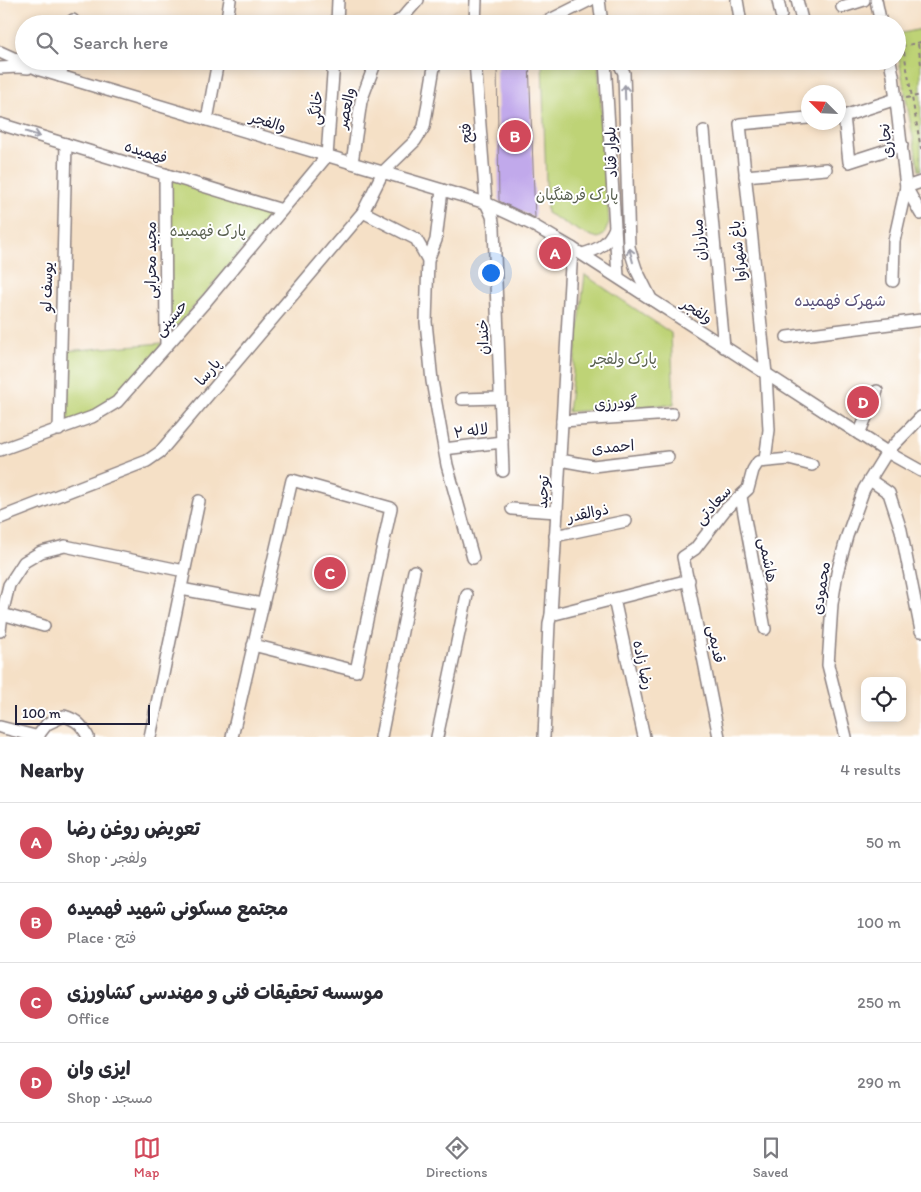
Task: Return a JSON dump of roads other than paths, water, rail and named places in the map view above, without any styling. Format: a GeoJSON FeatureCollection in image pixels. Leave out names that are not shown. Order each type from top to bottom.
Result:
{"type":"FeatureCollection","features":[{"type":"Feature","properties":{"kind":"street"},"geometry":{"type":"LineString","coordinates":[[228,15],[230,0]]}},
{"type":"Feature","properties":{"kind":"street"},"geometry":{"type":"LineString","coordinates":[[337,15],[338,0]]}},
{"type":"Feature","properties":{"kind":"street"},"geometry":{"type":"LineString","coordinates":[[404,15],[418,0]]}},
{"type":"Feature","properties":{"kind":"street"},"geometry":{"type":"LineString","coordinates":[[475,15],[476,0]]}},
{"type":"Feature","properties":{"kind":"street"},"geometry":{"type":"LineString","coordinates":[[560,15],[590,0]]}},
{"type":"Feature","properties":{"kind":"street"},"geometry":{"type":"LineString","coordinates":[[599,0],[601,15]]}},
{"type":"Feature","properties":{"kind":"street"},"geometry":{"type":"LineString","coordinates":[[737,0],[740,15]]}},
{"type":"Feature","properties":{"kind":"street"},"geometry":{"type":"LineString","coordinates":[[778,0],[781,15]]}},
{"type":"Feature","properties":{"kind":"street"},"geometry":{"type":"LineString","coordinates":[[797,0],[801,15]]}},
{"type":"Feature","properties":{"kind":"street"},"geometry":{"type":"LineString","coordinates":[[842,7],[864,0]]}},
{"type":"Feature","properties":{"kind":"street"},"geometry":{"type":"LineString","coordinates":[[876,0],[880,15]]}},
{"type":"Feature","properties":{"kind":"street"},"geometry":{"type":"LineString","coordinates":[[0,52],[15,59]]}},
{"type":"Feature","properties":{"kind":"street"},"geometry":{"type":"LineString","coordinates":[[0,68],[15,67]]}},
{"type":"Feature","properties":{"kind":"street","name":"والفجر"},"geometry":{"type":"LineString","coordinates":[[40,70],[486,203]]}},
{"type":"Feature","properties":{"kind":"street"},"geometry":{"type":"LineString","coordinates":[[60,76],[62,70]]}},
{"type":"Feature","properties":{"kind":"street"},"geometry":{"type":"LineString","coordinates":[[207,120],[216,70]]}},
{"type":"Feature","properties":{"kind":"street","name":"خانگی"},"geometry":{"type":"LineString","coordinates":[[327,156],[333,70]]}},
{"type":"Feature","properties":{"kind":"street","name":"والعصر"},"geometry":{"type":"LineString","coordinates":[[352,163],[361,102],[373,70]]}},
{"type":"Feature","properties":{"kind":"street","name":"پارسا"},"geometry":{"type":"LineString","coordinates":[[0,518],[147,461],[160,452],[363,212],[383,172],[415,141],[424,127],[434,70]]}},
{"type":"Feature","properties":{"kind":"street","name":"فتح"},"geometry":{"type":"LineString","coordinates":[[476,70],[486,203]]}},
{"type":"Feature","properties":{"kind":"street","name":"بلوار قناد"},"geometry":{"type":"LineString","coordinates":[[606,70],[618,277]]}},
{"type":"Feature","properties":{"kind":"street","name":"بلوار قناد"},"geometry":{"type":"LineString","coordinates":[[622,70],[629,247],[636,269],[651,299]]}},
{"type":"Feature","properties":{"kind":"street","name":"نجاری"},"geometry":{"type":"LineString","coordinates":[[891,70],[906,187],[894,241],[893,281]]}},
{"type":"Feature","properties":{"kind":"street"},"geometry":{"type":"LineString","coordinates":[[896,99],[844,116],[849,162],[902,145]]}},
{"type":"Feature","properties":{"kind":"street","name":"باغ شهرآوا"},"geometry":{"type":"LineString","coordinates":[[765,460],[769,430],[766,374],[740,124],[801,119]]}},
{"type":"Feature","properties":{"kind":"street","name":"فهمیده"},"geometry":{"type":"LineString","coordinates":[[0,124],[282,210]]}},
{"type":"Feature","properties":{"kind":"street","name":"مبارزان"},"geometry":{"type":"LineString","coordinates":[[704,131],[724,347]]}},
{"type":"Feature","properties":{"kind":"street","name":"یوسف لو"},"geometry":{"type":"LineString","coordinates":[[59,430],[66,144]]}},
{"type":"Feature","properties":{"kind":"street","name":"حسینی"},"geometry":{"type":"LineString","coordinates":[[0,450],[92,417],[117,402],[327,156]]}},
{"type":"Feature","properties":{"kind":"street"},"geometry":{"type":"LineString","coordinates":[[745,176],[826,169]]}},
{"type":"Feature","properties":{"kind":"street","name":"مجید محرابی"},"geometry":{"type":"LineString","coordinates":[[166,174],[166,346]]}},
{"type":"Feature","properties":{"kind":"street"},"geometry":{"type":"LineString","coordinates":[[906,187],[921,182]]}},
{"type":"Feature","properties":{"kind":"street","name":"نجاری"},"geometry":{"type":"LineString","coordinates":[[906,187],[921,214]]}},
{"type":"Feature","properties":{"kind":"street"},"geometry":{"type":"LineString","coordinates":[[442,190],[436,240],[428,260],[426,322],[432,381],[447,465],[474,558]]}},
{"type":"Feature","properties":{"kind":"street","name":"ولفجر"},"geometry":{"type":"LineString","coordinates":[[486,203],[531,224],[582,254],[887,452],[921,471]]}},
{"type":"Feature","properties":{"kind":"street","name":"خندان"},"geometry":{"type":"LineString","coordinates":[[486,203],[494,228],[504,471]]}},
{"type":"Feature","properties":{"kind":"street"},"geometry":{"type":"LineString","coordinates":[[363,212],[416,239],[428,260]]}},
{"type":"Feature","properties":{"kind":"street"},"geometry":{"type":"LineString","coordinates":[[582,254],[592,252],[605,244],[615,228]]}},
{"type":"Feature","properties":{"kind":"street","name":"توحید"},"geometry":{"type":"LineString","coordinates":[[544,737],[549,623],[551,615],[572,248]]}},
{"type":"Feature","properties":{"kind":"street"},"geometry":{"type":"LineString","coordinates":[[786,337],[921,320]]}},
{"type":"Feature","properties":{"kind":"street"},"geometry":{"type":"LineString","coordinates":[[859,434],[877,390]]}},
{"type":"Feature","properties":{"kind":"street"},"geometry":{"type":"LineString","coordinates":[[462,399],[500,398]]}},
{"type":"Feature","properties":{"kind":"street","name":"گودرزی"},"geometry":{"type":"LineString","coordinates":[[562,421],[672,414]]}},
{"type":"Feature","properties":{"kind":"street"},"geometry":{"type":"LineString","coordinates":[[887,452],[921,417]]}},
{"type":"Feature","properties":{"kind":"street","name":"لاله ۲"},"geometry":{"type":"LineString","coordinates":[[444,449],[502,442]]}},
{"type":"Feature","properties":{"kind":"street","name":"محمودی"},"geometry":{"type":"LineString","coordinates":[[846,737],[828,665],[832,604],[847,536],[864,489],[887,452]]}},
{"type":"Feature","properties":{"kind":"street","name":"احمدی"},"geometry":{"type":"LineString","coordinates":[[560,460],[593,466],[668,456]]}},
{"type":"Feature","properties":{"kind":"street"},"geometry":{"type":"LineString","coordinates":[[765,460],[789,459],[812,464]]}},
{"type":"Feature","properties":{"kind":"street","name":"سعادتی"},"geometry":{"type":"LineString","coordinates":[[683,557],[695,549],[725,510],[748,489],[753,470],[758,462],[765,460]]}},
{"type":"Feature","properties":{"kind":"street"},"geometry":{"type":"LineString","coordinates":[[232,737],[262,604],[292,480],[390,508],[356,671],[253,645]]}},
{"type":"Feature","properties":{"kind":"street"},"geometry":{"type":"LineString","coordinates":[[870,480],[889,493],[901,530],[921,630]]}},
{"type":"Feature","properties":{"kind":"street","name":"هاشمی"},"geometry":{"type":"LineString","coordinates":[[740,497],[765,629]]}},
{"type":"Feature","properties":{"kind":"street"},"geometry":{"type":"LineString","coordinates":[[150,737],[199,501]]}},
{"type":"Feature","properties":{"kind":"street"},"geometry":{"type":"LineString","coordinates":[[512,509],[557,512]]}},
{"type":"Feature","properties":{"kind":"street","name":"ذوالقدر"},"geometry":{"type":"LineString","coordinates":[[555,536],[626,520]]}},
{"type":"Feature","properties":{"kind":"street"},"geometry":{"type":"LineString","coordinates":[[0,631],[9,585],[24,562],[41,552],[65,546],[184,571]]}},
{"type":"Feature","properties":{"kind":"street","name":"قدیمی"},"geometry":{"type":"LineString","coordinates":[[683,557],[719,737]]}},
{"type":"Feature","properties":{"kind":"street"},"geometry":{"type":"LineString","coordinates":[[381,737],[414,571]]}},
{"type":"Feature","properties":{"kind":"street"},"geometry":{"type":"LineString","coordinates":[[551,615],[689,580]]}},
{"type":"Feature","properties":{"kind":"street"},"geometry":{"type":"LineString","coordinates":[[181,589],[262,604]]}},
{"type":"Feature","properties":{"kind":"street"},"geometry":{"type":"LineString","coordinates":[[437,737],[467,595]]}},
{"type":"Feature","properties":{"kind":"street","name":"رضا زاده"},"geometry":{"type":"LineString","coordinates":[[614,599],[644,737]]}},
{"type":"Feature","properties":{"kind":"street"},"geometry":{"type":"LineString","coordinates":[[2,614],[44,626]]}},
{"type":"Feature","properties":{"kind":"street"},"geometry":{"type":"LineString","coordinates":[[0,727],[38,737],[47,724],[64,716],[76,720],[88,737]]}},
{"type":"Feature","properties":{"kind":"place","name":"مجتمع مسکونی شهید فهمیده"},"geometry":{"type":"Point","coordinates":[515,136]}},
{"type":"Feature","properties":{"kind":"place","name":"تعویض روغن رضا"},"geometry":{"type":"Point","coordinates":[555,253]}},
{"type":"Feature","properties":{"kind":"place","name":"ایزی وان"},"geometry":{"type":"Point","coordinates":[863,402]}},
{"type":"Feature","properties":{"kind":"place","name":"موسسه تحقیقات فنی و مهندسی کشاورزی"},"geometry":{"type":"Point","coordinates":[330,573]}},
{"type":"Feature","properties":{"kind":"district","name":"شهرک فهمیده"},"geometry":{"type":"Point","coordinates":[840,300]}},
{"type":"Feature","properties":{"kind":"park label","name":"پارک فرهنگیان"},"geometry":{"type":"Point","coordinates":[577,195]}},
{"type":"Feature","properties":{"kind":"park label","name":"پارک فهمیده"},"geometry":{"type":"Point","coordinates":[208,231]}},
{"type":"Feature","properties":{"kind":"park label","name":"پارک ولفجر"},"geometry":{"type":"Point","coordinates":[624,359]}}]}
